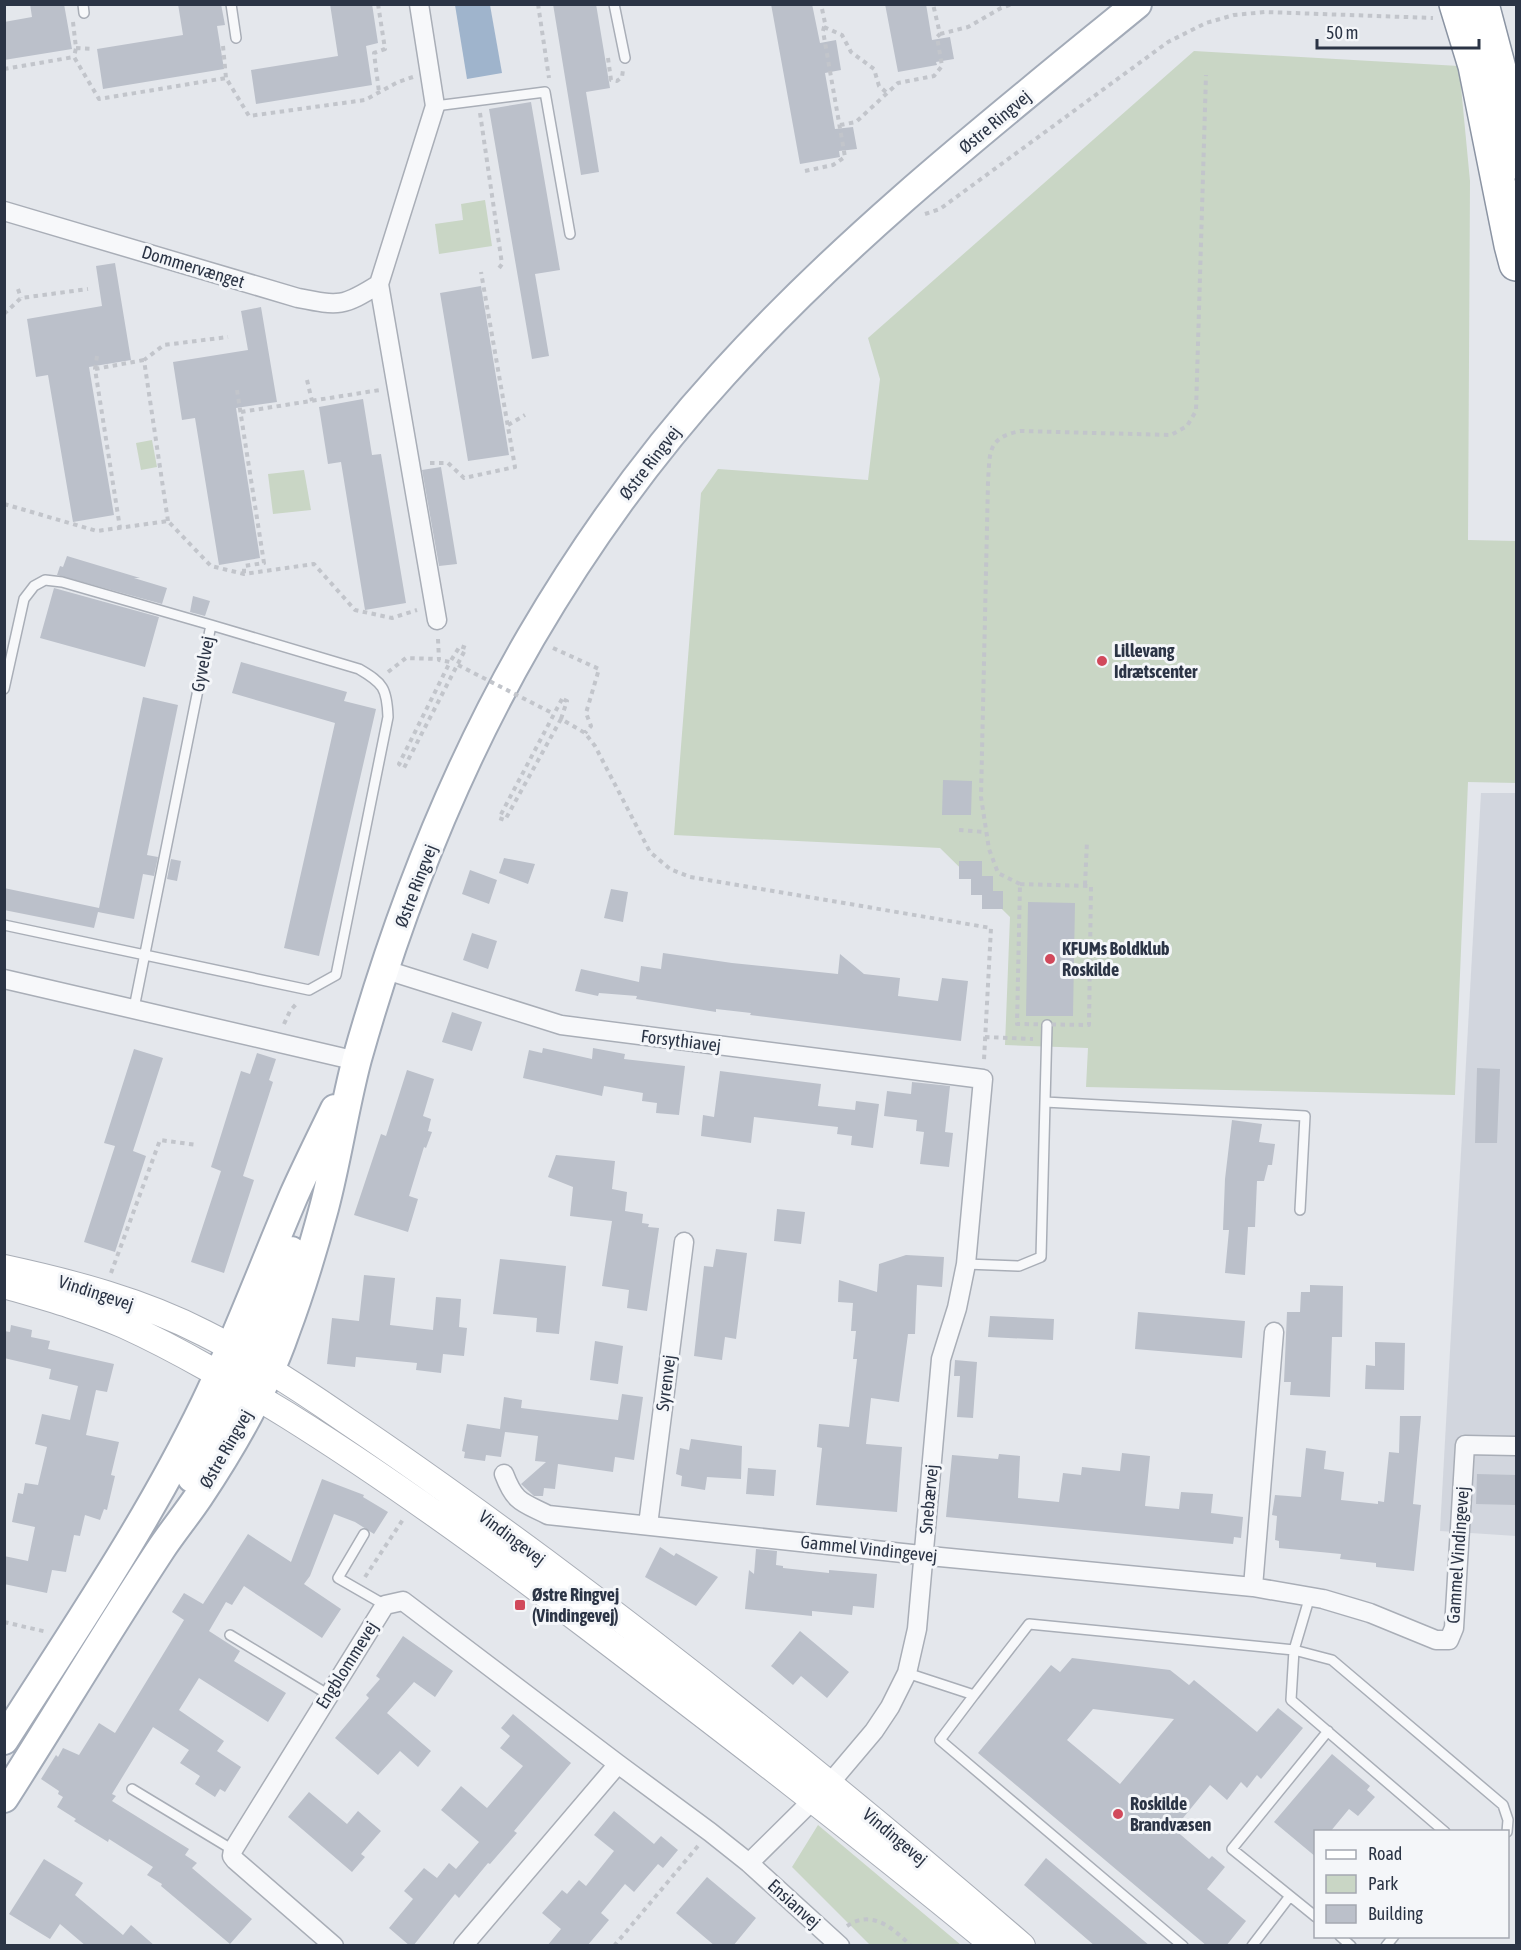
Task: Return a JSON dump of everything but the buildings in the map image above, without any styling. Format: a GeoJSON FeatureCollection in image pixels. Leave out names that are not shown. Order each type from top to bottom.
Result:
{"type":"FeatureCollection","features":[{"type":"Feature","properties":{"kind":"highway"},"geometry":{"type":"LineString","coordinates":[[1482,4],[1504,91],[1516,162]]}},
{"type":"Feature","properties":{"kind":"highway"},"geometry":{"type":"LineString","coordinates":[[1447,11],[1475,66],[1516,264]]}},
{"type":"Feature","properties":{"kind":"main road","name":"Østre Ringvej"},"geometry":{"type":"LineString","coordinates":[[4,1740],[146,1514],[194,1425],[238,1385],[250,1358],[285,1332],[324,1206],[357,1061],[416,881],[452,795],[490,714],[532,637],[590,544],[658,449],[738,358],[850,246],[1137,4]]}},
{"type":"Feature","properties":{"kind":"main road","name":"Østre Ringvej"},"geometry":{"type":"LineString","coordinates":[[4,1798],[163,1546],[232,1444],[238,1385],[250,1358],[295,1194],[357,1061]]}},
{"type":"Feature","properties":{"kind":"main road","name":"Vindingevej"},"geometry":{"type":"LineString","coordinates":[[4,1268],[104,1293],[203,1332],[250,1358],[440,1484],[612,1612],[995,1946]]}},
{"type":"Feature","properties":{"kind":"main road","name":"Vindingevej"},"geometry":{"type":"LineString","coordinates":[[4,1285],[70,1304],[171,1347],[238,1385],[346,1452],[821,1792],[1022,1946]]}},
{"type":"Feature","properties":{"kind":"street"},"geometry":{"type":"LineString","coordinates":[[419,4],[435,106],[379,284],[436,612]]}},
{"type":"Feature","properties":{"kind":"street","name":"Dommervænget"},"geometry":{"type":"LineString","coordinates":[[4,211],[298,298],[332,304],[356,298],[379,284]]}},
{"type":"Feature","properties":{"kind":"street","name":"Forsythiavej"},"geometry":{"type":"LineString","coordinates":[[386,970],[561,1025],[983,1079]]}},
{"type":"Feature","properties":{"kind":"street"},"geometry":{"type":"LineString","coordinates":[[4,980],[357,1061]]}},
{"type":"Feature","properties":{"kind":"street","name":"Snebærvej"},"geometry":{"type":"LineString","coordinates":[[821,1792],[874,1731],[890,1707],[907,1673],[917,1629],[941,1359],[957,1308],[966,1264],[983,1079]]}},
{"type":"Feature","properties":{"kind":"street","name":"Syrenvej"},"geometry":{"type":"LineString","coordinates":[[648,1525],[684,1242]]}},
{"type":"Feature","properties":{"kind":"street"},"geometry":{"type":"LineString","coordinates":[[1252,1587],[1274,1332]]}},
{"type":"Feature","properties":{"kind":"street","name":"Gammel Vindingevej"},"geometry":{"type":"LineString","coordinates":[[504,1474],[519,1501],[548,1515],[1252,1587],[1310,1596],[1370,1613],[1436,1640],[1449,1640],[1454,1628],[1465,1445],[1516,1446]]}},
{"type":"Feature","properties":{"kind":"street","name":"Engblommevej"},"geometry":{"type":"LineString","coordinates":[[233,1850],[385,1605],[403,1601],[748,1863]]}},
{"type":"Feature","properties":{"kind":"street"},"geometry":{"type":"LineString","coordinates":[[463,1946],[618,1764]]}},
{"type":"Feature","properties":{"kind":"street"},"geometry":{"type":"LineString","coordinates":[[748,1863],[821,1792]]}},
{"type":"Feature","properties":{"kind":"street"},"geometry":{"type":"LineString","coordinates":[[233,1850],[232,1856],[235,1860],[334,1946]]}},
{"type":"Feature","properties":{"kind":"street","name":"Ensianvej"},"geometry":{"type":"LineString","coordinates":[[748,1863],[837,1942]]}},
{"type":"Feature","properties":{"kind":"lane"},"geometry":{"type":"LineString","coordinates":[[231,4],[236,38]]}},
{"type":"Feature","properties":{"kind":"lane"},"geometry":{"type":"LineString","coordinates":[[614,4],[626,58]]}},
{"type":"Feature","properties":{"kind":"lane"},"geometry":{"type":"LineString","coordinates":[[435,106],[545,92],[570,234]]}},
{"type":"Feature","properties":{"kind":"lane","name":"Gyvelvej"},"geometry":{"type":"LineString","coordinates":[[4,689],[24,598],[33,586],[45,580],[62,582],[211,625],[134,1008]]}},
{"type":"Feature","properties":{"kind":"lane"},"geometry":{"type":"LineString","coordinates":[[4,925],[309,990],[336,975],[388,717],[387,697],[377,680],[358,669],[211,625]]}},
{"type":"Feature","properties":{"kind":"lane"},"geometry":{"type":"LineString","coordinates":[[966,1264],[1019,1266],[1041,1257],[1047,1024]]}},
{"type":"Feature","properties":{"kind":"lane"},"geometry":{"type":"LineString","coordinates":[[1045,1102],[1305,1116],[1300,1210]]}},
{"type":"Feature","properties":{"kind":"lane"},"geometry":{"type":"LineString","coordinates":[[364,1534],[338,1578],[385,1605]]}},
{"type":"Feature","properties":{"kind":"lane"},"geometry":{"type":"LineString","coordinates":[[1310,1596],[1294,1650],[1291,1700],[1443,1830]]}},
{"type":"Feature","properties":{"kind":"lane"},"geometry":{"type":"LineString","coordinates":[[1183,1946],[940,1740],[1029,1624],[1294,1650],[1332,1660],[1503,1805],[1508,1820],[1507,1830]]}},
{"type":"Feature","properties":{"kind":"lane"},"geometry":{"type":"LineString","coordinates":[[230,1635],[329,1695]]}},
{"type":"Feature","properties":{"kind":"lane"},"geometry":{"type":"LineString","coordinates":[[907,1673],[974,1695]]}},
{"type":"Feature","properties":{"kind":"lane"},"geometry":{"type":"LineString","coordinates":[[1314,1915],[1232,1849],[1328,1731]]}},
{"type":"Feature","properties":{"kind":"lane"},"geometry":{"type":"LineString","coordinates":[[132,1789],[233,1850]]}},
{"type":"Feature","properties":{"kind":"lane"},"geometry":{"type":"LineString","coordinates":[[1252,1946],[1290,1896]]}},
{"type":"Feature","properties":{"kind":"path"},"geometry":{"type":"LineString","coordinates":[[378,4],[385,49],[374,53],[379,92]]}},
{"type":"Feature","properties":{"kind":"path"},"geometry":{"type":"LineString","coordinates":[[538,4],[550,83],[545,92]]}},
{"type":"Feature","properties":{"kind":"path"},"geometry":{"type":"LineString","coordinates":[[806,171],[833,165],[845,157],[823,31],[825,23],[821,4]]}},
{"type":"Feature","properties":{"kind":"path"},"geometry":{"type":"LineString","coordinates":[[840,125],[856,122],[898,83],[934,76],[942,66],[937,37],[940,34],[933,4]]}},
{"type":"Feature","properties":{"kind":"path"},"geometry":{"type":"LineString","coordinates":[[940,34],[968,27],[1001,8],[1013,4]]}},
{"type":"Feature","properties":{"kind":"path"},"geometry":{"type":"LineString","coordinates":[[84,9],[73,21],[76,48],[74,57],[99,99],[226,78]]}},
{"type":"Feature","properties":{"kind":"path"},"geometry":{"type":"LineString","coordinates":[[920,217],[939,209],[1168,42],[1206,23],[1234,15],[1264,12],[1447,11]]}},
{"type":"Feature","properties":{"kind":"path"},"geometry":{"type":"LineString","coordinates":[[824,27],[842,35],[851,52],[874,69],[879,86],[887,93]]}},
{"type":"Feature","properties":{"kind":"path"},"geometry":{"type":"LineString","coordinates":[[236,38],[223,44],[226,78],[249,116],[365,100],[398,82],[430,72]]}},
{"type":"Feature","properties":{"kind":"path"},"geometry":{"type":"LineString","coordinates":[[76,48],[93,50]]}},
{"type":"Feature","properties":{"kind":"path"},"geometry":{"type":"LineString","coordinates":[[4,69],[74,57]]}},
{"type":"Feature","properties":{"kind":"path"},"geometry":{"type":"LineString","coordinates":[[1020,884],[1017,1024],[1089,1025],[1091,886],[1020,884],[998,873],[985,832],[980,772],[988,482],[993,444],[1003,435],[1020,431],[1171,435],[1187,426],[1196,411],[1206,75]]}},
{"type":"Feature","properties":{"kind":"path"},"geometry":{"type":"LineString","coordinates":[[478,101],[502,264],[497,271]]}},
{"type":"Feature","properties":{"kind":"path"},"geometry":{"type":"LineString","coordinates":[[410,463],[448,463],[464,478],[516,466],[481,272]]}},
{"type":"Feature","properties":{"kind":"path"},"geometry":{"type":"LineString","coordinates":[[18,289],[21,298]]}},
{"type":"Feature","properties":{"kind":"path"},"geometry":{"type":"LineString","coordinates":[[4,314],[21,298],[88,289]]}},
{"type":"Feature","properties":{"kind":"path"},"geometry":{"type":"LineString","coordinates":[[95,369],[144,360],[164,345],[228,337]]}},
{"type":"Feature","properties":{"kind":"path"},"geometry":{"type":"LineString","coordinates":[[97,356],[95,369],[120,528]]}},
{"type":"Feature","properties":{"kind":"path"},"geometry":{"type":"LineString","coordinates":[[144,360],[168,521],[211,566],[244,574],[314,564],[355,610],[392,618],[436,612],[439,660]]}},
{"type":"Feature","properties":{"kind":"path"},"geometry":{"type":"LineString","coordinates":[[307,380],[312,401]]}},
{"type":"Feature","properties":{"kind":"path"},"geometry":{"type":"LineString","coordinates":[[242,412],[397,387]]}},
{"type":"Feature","properties":{"kind":"path"},"geometry":{"type":"LineString","coordinates":[[237,390],[264,563],[244,566],[244,574]]}},
{"type":"Feature","properties":{"kind":"path"},"geometry":{"type":"LineString","coordinates":[[508,425],[525,415]]}},
{"type":"Feature","properties":{"kind":"path"},"geometry":{"type":"LineString","coordinates":[[4,504],[97,531],[168,521]]}},
{"type":"Feature","properties":{"kind":"path"},"geometry":{"type":"LineString","coordinates":[[532,637],[598,669],[586,712],[591,726],[585,734]]}},
{"type":"Feature","properties":{"kind":"path"},"geometry":{"type":"LineString","coordinates":[[460,646],[466,648],[458,665],[404,768],[399,764],[460,646]]}},
{"type":"Feature","properties":{"kind":"path"},"geometry":{"type":"LineString","coordinates":[[377,680],[406,658],[450,662]]}},
{"type":"Feature","properties":{"kind":"path"},"geometry":{"type":"LineString","coordinates":[[458,665],[554,714]]}},
{"type":"Feature","properties":{"kind":"path"},"geometry":{"type":"LineString","coordinates":[[562,699],[567,701],[561,719],[505,820],[499,818],[554,714],[562,699]]}},
{"type":"Feature","properties":{"kind":"path"},"geometry":{"type":"LineString","coordinates":[[561,719],[585,734],[595,746],[650,852],[670,869],[690,877],[991,928],[983,1079]]}},
{"type":"Feature","properties":{"kind":"path"},"geometry":{"type":"LineString","coordinates":[[959,831],[985,832]]}},
{"type":"Feature","properties":{"kind":"path"},"geometry":{"type":"LineString","coordinates":[[1085,885],[1087,841]]}},
{"type":"Feature","properties":{"kind":"path"},"geometry":{"type":"LineString","coordinates":[[276,1042],[290,1011],[309,990]]}},
{"type":"Feature","properties":{"kind":"path"},"geometry":{"type":"LineString","coordinates":[[985,1037],[1047,1039]]}},
{"type":"Feature","properties":{"kind":"path"},"geometry":{"type":"LineString","coordinates":[[104,1293],[160,1140],[197,1145]]}},
{"type":"Feature","properties":{"kind":"path"},"geometry":{"type":"LineString","coordinates":[[358,1589],[416,1500]]}},
{"type":"Feature","properties":{"kind":"path"},"geometry":{"type":"LineString","coordinates":[[4,1622],[48,1632]]}},
{"type":"Feature","properties":{"kind":"path"},"geometry":{"type":"LineString","coordinates":[[614,1946],[710,1832]]}},
{"type":"Feature","properties":{"kind":"path"},"geometry":{"type":"LineString","coordinates":[[837,1942],[851,1923],[875,1920],[892,1928],[911,1946]]}},
{"type":"Feature","properties":{"kind":"shaded area"},"geometry":{"type":"Polygon","coordinates":[[[1481,793],[1516,793],[1516,1536],[1440,1531],[1481,793]]]}},
{"type":"Feature","properties":{"kind":"green space","name":"Lillevang Idrætscenter"},"geometry":{"type":"Polygon","coordinates":[[[1194,51],[1459,66],[1470,181],[1468,540],[1516,541],[1516,783],[1468,782],[1455,1095],[1086,1087],[1088,1048],[1005,1045],[1010,917],[940,848],[674,835],[701,493],[718,469],[868,480],[880,379],[868,338],[1194,51]]]}},
{"type":"Feature","properties":{"kind":"green space"},"geometry":{"type":"Polygon","coordinates":[[[485,200],[492,246],[439,254],[435,224],[463,220],[461,204],[485,200]]]}},
{"type":"Feature","properties":{"kind":"green space"},"geometry":{"type":"Polygon","coordinates":[[[152,440],[157,467],[141,470],[136,443],[152,440]]]}},
{"type":"Feature","properties":{"kind":"green space"},"geometry":{"type":"Polygon","coordinates":[[[304,470],[311,510],[273,514],[268,474],[304,470]]]}},
{"type":"Feature","properties":{"kind":"green space"},"geometry":{"type":"Polygon","coordinates":[[[818,1825],[961,1945],[870,1945],[792,1867],[818,1825]]]}},
{"type":"Feature","properties":{"kind":"water"},"geometry":{"type":"Polygon","coordinates":[[[455,5],[490,5],[502,73],[467,79],[455,5]]]}},
{"type":"Feature","properties":{"kind":"place","name":"Lillevang Idrætscenter"},"geometry":{"type":"Point","coordinates":[1102,661]}},
{"type":"Feature","properties":{"kind":"place","name":"KFUMs Boldklub Roskilde"},"geometry":{"type":"Point","coordinates":[1050,959]}},
{"type":"Feature","properties":{"kind":"place","name":"Østre Ringvej (Vindingevej)"},"geometry":{"type":"Point","coordinates":[520,1605]}},
{"type":"Feature","properties":{"kind":"place","name":"Roskilde Brandvæsen"},"geometry":{"type":"Point","coordinates":[1118,1814]}}]}
